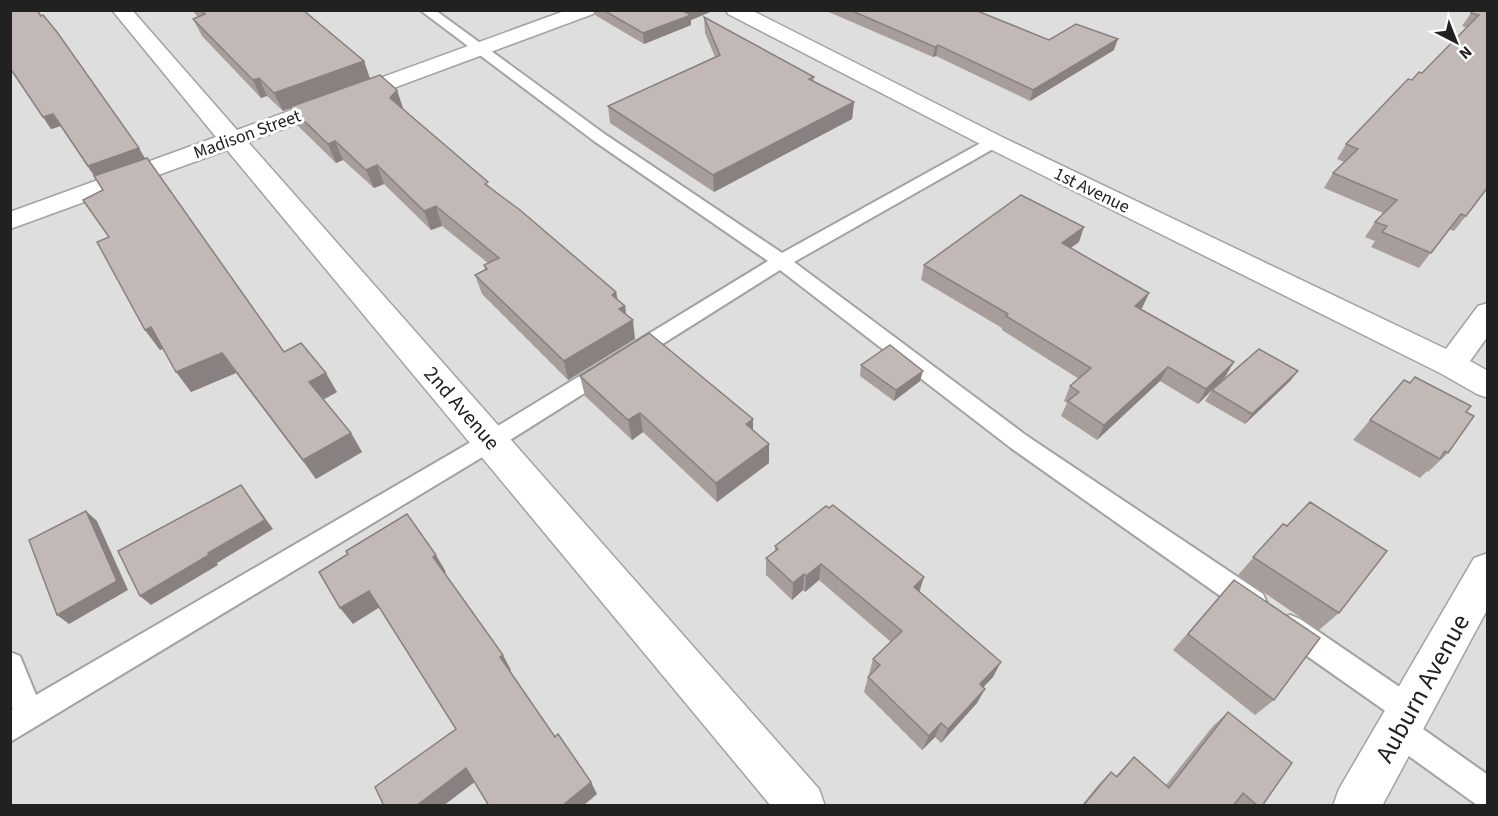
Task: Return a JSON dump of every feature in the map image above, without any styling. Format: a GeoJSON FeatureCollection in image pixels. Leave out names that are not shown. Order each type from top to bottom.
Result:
{"type":"FeatureCollection","features":[{"type":"Feature","properties":{"kind":"street","name":"2nd Avenue"},"geometry":{"type":"LineString","coordinates":[[121,10],[802,806]]}},
{"type":"Feature","properties":{"kind":"street","name":"Madison Street"},"geometry":{"type":"LineString","coordinates":[[10,221],[586,10]]}},
{"type":"Feature","properties":{"kind":"street","name":"1st Avenue"},"geometry":{"type":"LineString","coordinates":[[754,14],[994,142],[1451,365]]}},
{"type":"Feature","properties":{"kind":"street"},"geometry":{"type":"LineString","coordinates":[[1482,331],[1451,365],[1488,386]]}},
{"type":"Feature","properties":{"kind":"street","name":"Auburn Avenue"},"geometry":{"type":"LineString","coordinates":[[1356,806],[1488,570]]}},
{"type":"Feature","properties":{"kind":"lane"},"geometry":{"type":"LineString","coordinates":[[426,10],[600,138],[781,261],[1019,442],[1405,720],[1488,794]]}},
{"type":"Feature","properties":{"kind":"lane"},"geometry":{"type":"LineString","coordinates":[[10,666],[20,721],[491,441],[781,261],[994,142]]}},
{"type":"Feature","properties":{"kind":"shaded area"},"geometry":{"type":"Polygon","coordinates":[[[11,11],[1487,11],[1487,805],[11,805],[11,11]]]}},
{"type":"Feature","properties":{"kind":"building"},"geometry":{"type":"Polygon","coordinates":[[[10,10],[37,10],[41,16],[43,15],[139,148],[88,166],[53,114],[43,117],[10,68],[10,10]]]}},
{"type":"Feature","properties":{"kind":"building"},"geometry":{"type":"Polygon","coordinates":[[[201,10],[303,10],[364,61],[274,93],[259,78],[253,80],[193,19],[205,14],[201,10]]]}},
{"type":"Feature","properties":{"kind":"building"},"geometry":{"type":"Polygon","coordinates":[[[603,10],[687,10],[685,12],[691,15],[643,33],[603,10]]]}},
{"type":"Feature","properties":{"kind":"building"},"geometry":{"type":"Polygon","coordinates":[[[850,10],[975,10],[1049,40],[1076,24],[1118,39],[1033,90],[938,45],[935,47],[850,10]]]}},
{"type":"Feature","properties":{"kind":"building"},"geometry":{"type":"Polygon","coordinates":[[[1473,10],[1488,10],[1488,187],[1466,216],[1461,214],[1431,253],[1382,232],[1387,226],[1375,222],[1397,200],[1333,173],[1358,149],[1346,144],[1408,79],[1412,80],[1419,72],[1422,73],[1479,15],[1471,13],[1473,10]]]}},
{"type":"Feature","properties":{"kind":"building"},"geometry":{"type":"Polygon","coordinates":[[[704,17],[814,77],[809,79],[854,102],[713,175],[608,106],[720,55],[704,17]]]}},
{"type":"Feature","properties":{"kind":"building"},"geometry":{"type":"Polygon","coordinates":[[[380,75],[397,90],[390,98],[488,182],[485,184],[520,210],[616,292],[612,295],[625,306],[619,309],[633,320],[564,361],[475,275],[487,269],[484,265],[499,258],[436,206],[424,211],[377,165],[366,170],[335,141],[328,144],[290,107],[380,75]]]}},
{"type":"Feature","properties":{"kind":"building"},"geometry":{"type":"Polygon","coordinates":[[[147,158],[284,352],[301,343],[326,373],[309,382],[351,433],[303,460],[222,353],[176,372],[151,327],[145,330],[97,242],[109,237],[83,200],[103,190],[94,176],[147,158]]]}},
{"type":"Feature","properties":{"kind":"building"},"geometry":{"type":"Polygon","coordinates":[[[1021,195],[1084,227],[1062,243],[1149,293],[1135,306],[1234,362],[1206,389],[1168,367],[1104,425],[1068,401],[1079,392],[1070,386],[1091,368],[1006,316],[1008,314],[924,265],[1021,195]]]}},
{"type":"Feature","properties":{"kind":"building"},"geometry":{"type":"Polygon","coordinates":[[[649,333],[753,419],[746,424],[769,444],[716,483],[640,413],[628,420],[580,376],[649,333]]]}},
{"type":"Feature","properties":{"kind":"building"},"geometry":{"type":"Polygon","coordinates":[[[890,345],[923,371],[896,390],[861,365],[890,345]]]}},
{"type":"Feature","properties":{"kind":"building"},"geometry":{"type":"Polygon","coordinates":[[[1259,349],[1298,371],[1252,414],[1212,390],[1259,349]]]}},
{"type":"Feature","properties":{"kind":"building"},"geometry":{"type":"Polygon","coordinates":[[[1415,377],[1471,406],[1466,412],[1474,416],[1448,453],[1445,451],[1440,459],[1370,420],[1404,380],[1410,383],[1415,377]]]}},
{"type":"Feature","properties":{"kind":"building"},"geometry":{"type":"Polygon","coordinates":[[[241,485],[265,520],[140,596],[118,551],[241,485]]]}},
{"type":"Feature","properties":{"kind":"building"},"geometry":{"type":"Polygon","coordinates":[[[1310,502],[1387,551],[1339,613],[1253,557],[1283,524],[1287,526],[1310,502]]]}},
{"type":"Feature","properties":{"kind":"building"},"geometry":{"type":"Polygon","coordinates":[[[833,505],[924,577],[914,587],[1001,662],[980,684],[985,689],[948,729],[941,723],[929,736],[868,677],[880,665],[873,659],[902,631],[821,564],[793,583],[766,558],[778,549],[775,546],[826,506],[829,508],[833,505]]]}},
{"type":"Feature","properties":{"kind":"building"},"geometry":{"type":"Polygon","coordinates":[[[86,511],[117,581],[57,615],[29,540],[86,511]]]}},
{"type":"Feature","properties":{"kind":"building"},"geometry":{"type":"Polygon","coordinates":[[[407,514],[436,555],[433,557],[503,655],[500,657],[555,737],[558,734],[591,782],[562,806],[489,806],[466,768],[416,806],[384,806],[375,787],[456,729],[369,591],[340,608],[319,572],[348,554],[346,551],[407,514]]]}},
{"type":"Feature","properties":{"kind":"building"},"geometry":{"type":"Polygon","coordinates":[[[1234,580],[1320,638],[1274,700],[1188,634],[1234,580]]]}},
{"type":"Feature","properties":{"kind":"building"},"geometry":{"type":"Polygon","coordinates":[[[1228,712],[1292,763],[1262,806],[1258,806],[1243,793],[1233,806],[1083,806],[1111,772],[1117,777],[1134,757],[1169,788],[1228,712]]]}}]}
